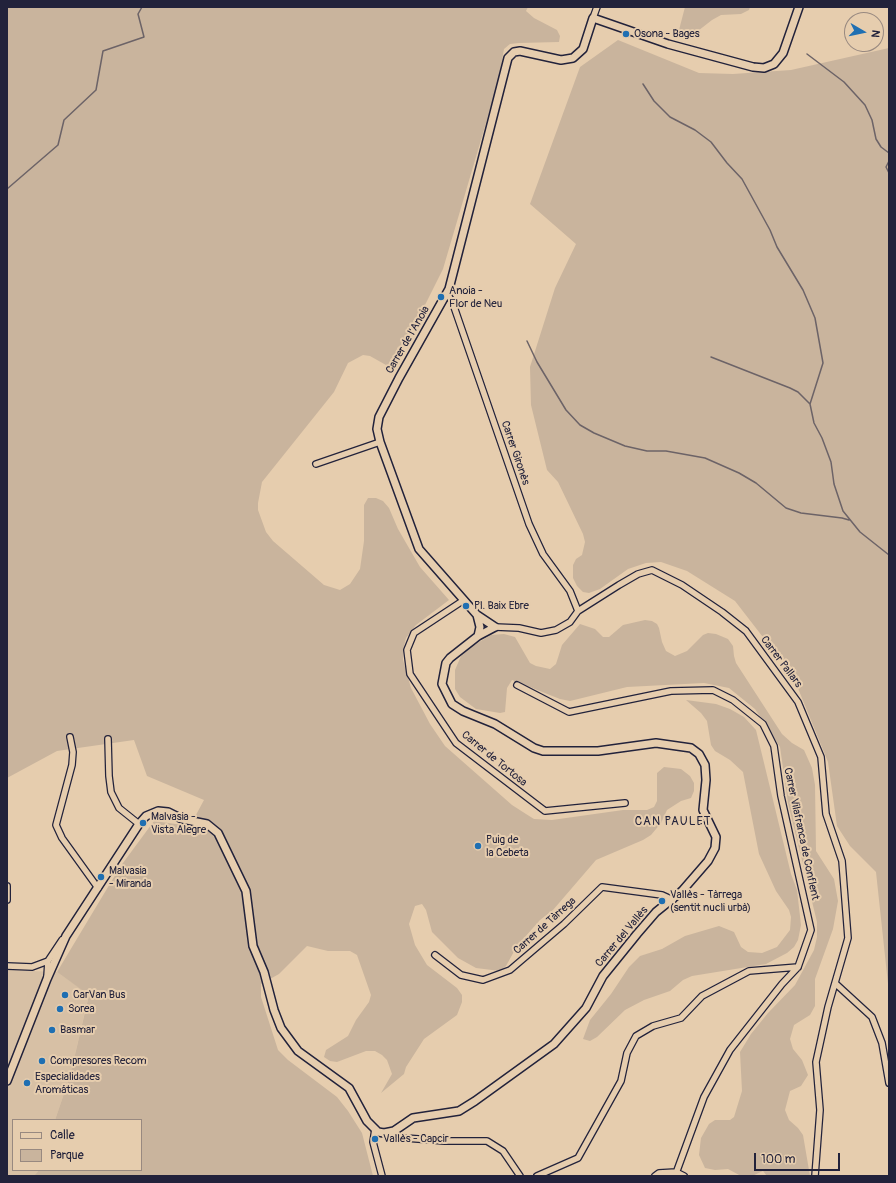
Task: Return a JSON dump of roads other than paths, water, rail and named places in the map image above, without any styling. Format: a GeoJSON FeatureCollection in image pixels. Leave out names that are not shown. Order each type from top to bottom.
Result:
{"type":"FeatureCollection","features":[{"type":"Feature","properties":{"kind":"street"},"geometry":{"type":"LineString","coordinates":[[597,7],[594,18],[668,44],[753,67],[764,68],[774,64],[783,53],[799,7]]}},
{"type":"Feature","properties":{"kind":"street","name":"Carrer de l'Anoia"},"geometry":{"type":"LineString","coordinates":[[495,627],[477,615],[419,549],[380,442],[377,429],[381,412],[407,362],[447,294],[453,277],[507,62],[512,53],[520,51],[561,60],[573,58],[583,49],[594,18]]}},
{"type":"Feature","properties":{"kind":"street","name":"Carrer Gironès"},"geometry":{"type":"LineString","coordinates":[[447,294],[452,301],[529,524],[543,554],[570,591],[578,611]]}},
{"type":"Feature","properties":{"kind":"street"},"geometry":{"type":"LineString","coordinates":[[316,464],[380,442]]}},
{"type":"Feature","properties":{"kind":"street","name":"Carrer Pallars"},"geometry":{"type":"LineString","coordinates":[[495,627],[519,628],[541,633],[556,630],[570,622],[578,611],[638,574],[652,570],[682,585],[722,612],[746,631],[786,684],[803,712],[821,757],[826,814],[842,861],[848,938],[836,984],[828,1007],[816,1062],[820,1110],[815,1176]]}},
{"type":"Feature","properties":{"kind":"street","name":"Carrer de Tortosa"},"geometry":{"type":"LineString","coordinates":[[464,600],[414,633],[407,650],[410,674],[456,743],[545,811],[625,803]]}},
{"type":"Feature","properties":{"kind":"street"},"geometry":{"type":"LineString","coordinates":[[477,615],[480,627],[478,636]]}},
{"type":"Feature","properties":{"kind":"street","name":"Carrer del Vallès"},"geometry":{"type":"LineString","coordinates":[[394,1131],[413,1118],[459,1111],[554,1044],[586,1008],[603,976],[637,934],[656,912],[673,900],[708,860],[713,853],[716,842],[715,832],[706,820],[703,810],[706,772],[705,765],[700,754],[686,746],[656,743],[598,751],[543,751],[534,748],[495,724],[463,711],[452,704],[444,691],[442,684],[443,670],[450,658],[478,636],[495,627]]}},
{"type":"Feature","properties":{"kind":"street","name":"Carrer Vilafranca de Conflent"},"geometry":{"type":"LineString","coordinates":[[517,685],[569,712],[671,691],[713,690],[733,700],[763,724],[774,746],[781,796],[811,930],[798,967],[782,984],[730,1050],[704,1097],[675,1174]]}},
{"type":"Feature","properties":{"kind":"street"},"geometry":{"type":"LineString","coordinates":[[70,737],[73,752],[72,765],[56,825],[62,838],[98,888]]}},
{"type":"Feature","properties":{"kind":"street"},"geometry":{"type":"LineString","coordinates":[[108,739],[111,792],[119,808],[139,824]]}},
{"type":"Feature","properties":{"kind":"street"},"geometry":{"type":"LineString","coordinates":[[47,979],[48,961],[98,888],[139,824],[150,813],[163,811],[182,819],[207,824],[216,830],[246,891],[253,946],[264,972],[276,1015],[286,1036],[306,1058],[343,1082],[349,1088],[368,1121],[375,1129],[384,1133],[394,1131],[398,1136],[405,1138],[446,1141],[488,1141],[503,1151],[520,1176]]}},
{"type":"Feature","properties":{"kind":"street"},"geometry":{"type":"LineString","coordinates":[[7,886],[7,900]]}},
{"type":"Feature","properties":{"kind":"street","name":"Carrer de Tàrrega"},"geometry":{"type":"LineString","coordinates":[[435,955],[461,975],[483,980],[510,970],[564,924],[602,888],[662,894],[673,900]]}},
{"type":"Feature","properties":{"kind":"street"},"geometry":{"type":"LineString","coordinates":[[7,1081],[47,979],[66,936]]}},
{"type":"Feature","properties":{"kind":"street"},"geometry":{"type":"LineString","coordinates":[[7,966],[32,967],[48,961]]}},
{"type":"Feature","properties":{"kind":"street"},"geometry":{"type":"LineString","coordinates":[[537,1176],[578,1158],[621,1081],[627,1053],[636,1036],[654,1026],[681,1018],[702,996],[749,971],[798,967]]}},
{"type":"Feature","properties":{"kind":"street"},"geometry":{"type":"LineString","coordinates":[[836,984],[872,1017],[882,1043],[889,1083]]}},
{"type":"Feature","properties":{"kind":"street"},"geometry":{"type":"LineString","coordinates":[[375,1129],[373,1142],[382,1176]]}},
{"type":"Feature","properties":{"kind":"street"},"geometry":{"type":"LineString","coordinates":[[655,1176],[659,1173],[684,1176]]}},
{"type":"Feature","properties":{"kind":"waterway"},"geometry":{"type":"LineString","coordinates":[[7,189],[58,145],[64,120],[96,90],[103,51],[144,37],[138,14],[142,7]]}},
{"type":"Feature","properties":{"kind":"waterway"},"geometry":{"type":"LineString","coordinates":[[807,54],[844,82],[865,105],[872,120],[876,139],[881,147],[889,153]]}},
{"type":"Feature","properties":{"kind":"waterway"},"geometry":{"type":"LineString","coordinates":[[643,84],[654,101],[670,117],[695,130],[711,142],[727,163],[742,179],[770,230],[777,247],[803,290],[815,318],[823,363],[810,404]]}},
{"type":"Feature","properties":{"kind":"waterway"},"geometry":{"type":"LineString","coordinates":[[889,161],[886,167],[889,173]]}},
{"type":"Feature","properties":{"kind":"waterway"},"geometry":{"type":"LineString","coordinates":[[889,262],[889,272]]}},
{"type":"Feature","properties":{"kind":"waterway"},"geometry":{"type":"LineString","coordinates":[[527,341],[537,362],[566,410],[580,425],[594,433],[625,446],[647,451],[666,451],[705,458],[739,473],[756,483],[786,508],[801,513],[849,520]]}},
{"type":"Feature","properties":{"kind":"waterway"},"geometry":{"type":"LineString","coordinates":[[711,357],[790,388],[798,392],[810,404],[814,423],[822,438],[831,462],[834,484],[843,511],[860,532],[889,555]]}},
{"type":"Feature","properties":{"kind":"place","name":"Osona - Bages"},"geometry":{"type":"Point","coordinates":[626,34]}},
{"type":"Feature","properties":{"kind":"place","name":"Anoia - Flor de Neu"},"geometry":{"type":"Point","coordinates":[441,297]}},
{"type":"Feature","properties":{"kind":"place","name":"Pl. Baix Ebre"},"geometry":{"type":"Point","coordinates":[466,606]}},
{"type":"Feature","properties":{"kind":"place","name":"Malvasia - Vista Alegre"},"geometry":{"type":"Point","coordinates":[143,823]}},
{"type":"Feature","properties":{"kind":"place","name":"Puig de la Cebeta"},"geometry":{"type":"Point","coordinates":[478,846]}},
{"type":"Feature","properties":{"kind":"place","name":"Malvasia - Miranda"},"geometry":{"type":"Point","coordinates":[101,877]}},
{"type":"Feature","properties":{"kind":"place","name":"Vallès - Tàrrega (sentit nucli urbà)"},"geometry":{"type":"Point","coordinates":[662,901]}},
{"type":"Feature","properties":{"kind":"place","name":"CarVan Bus"},"geometry":{"type":"Point","coordinates":[65,995]}},
{"type":"Feature","properties":{"kind":"place","name":"Sorea"},"geometry":{"type":"Point","coordinates":[60,1009]}},
{"type":"Feature","properties":{"kind":"place","name":"Basmar"},"geometry":{"type":"Point","coordinates":[52,1030]}},
{"type":"Feature","properties":{"kind":"place","name":"Compresores Recom"},"geometry":{"type":"Point","coordinates":[42,1061]}},
{"type":"Feature","properties":{"kind":"place","name":"Especialidades Aromáticas"},"geometry":{"type":"Point","coordinates":[27,1083]}},
{"type":"Feature","properties":{"kind":"place","name":"Vallès - Capcir"},"geometry":{"type":"Point","coordinates":[375,1139]}},
{"type":"Feature","properties":{"kind":"district","name":"CAN PAULET"},"geometry":{"type":"Point","coordinates":[673,822]}}]}
